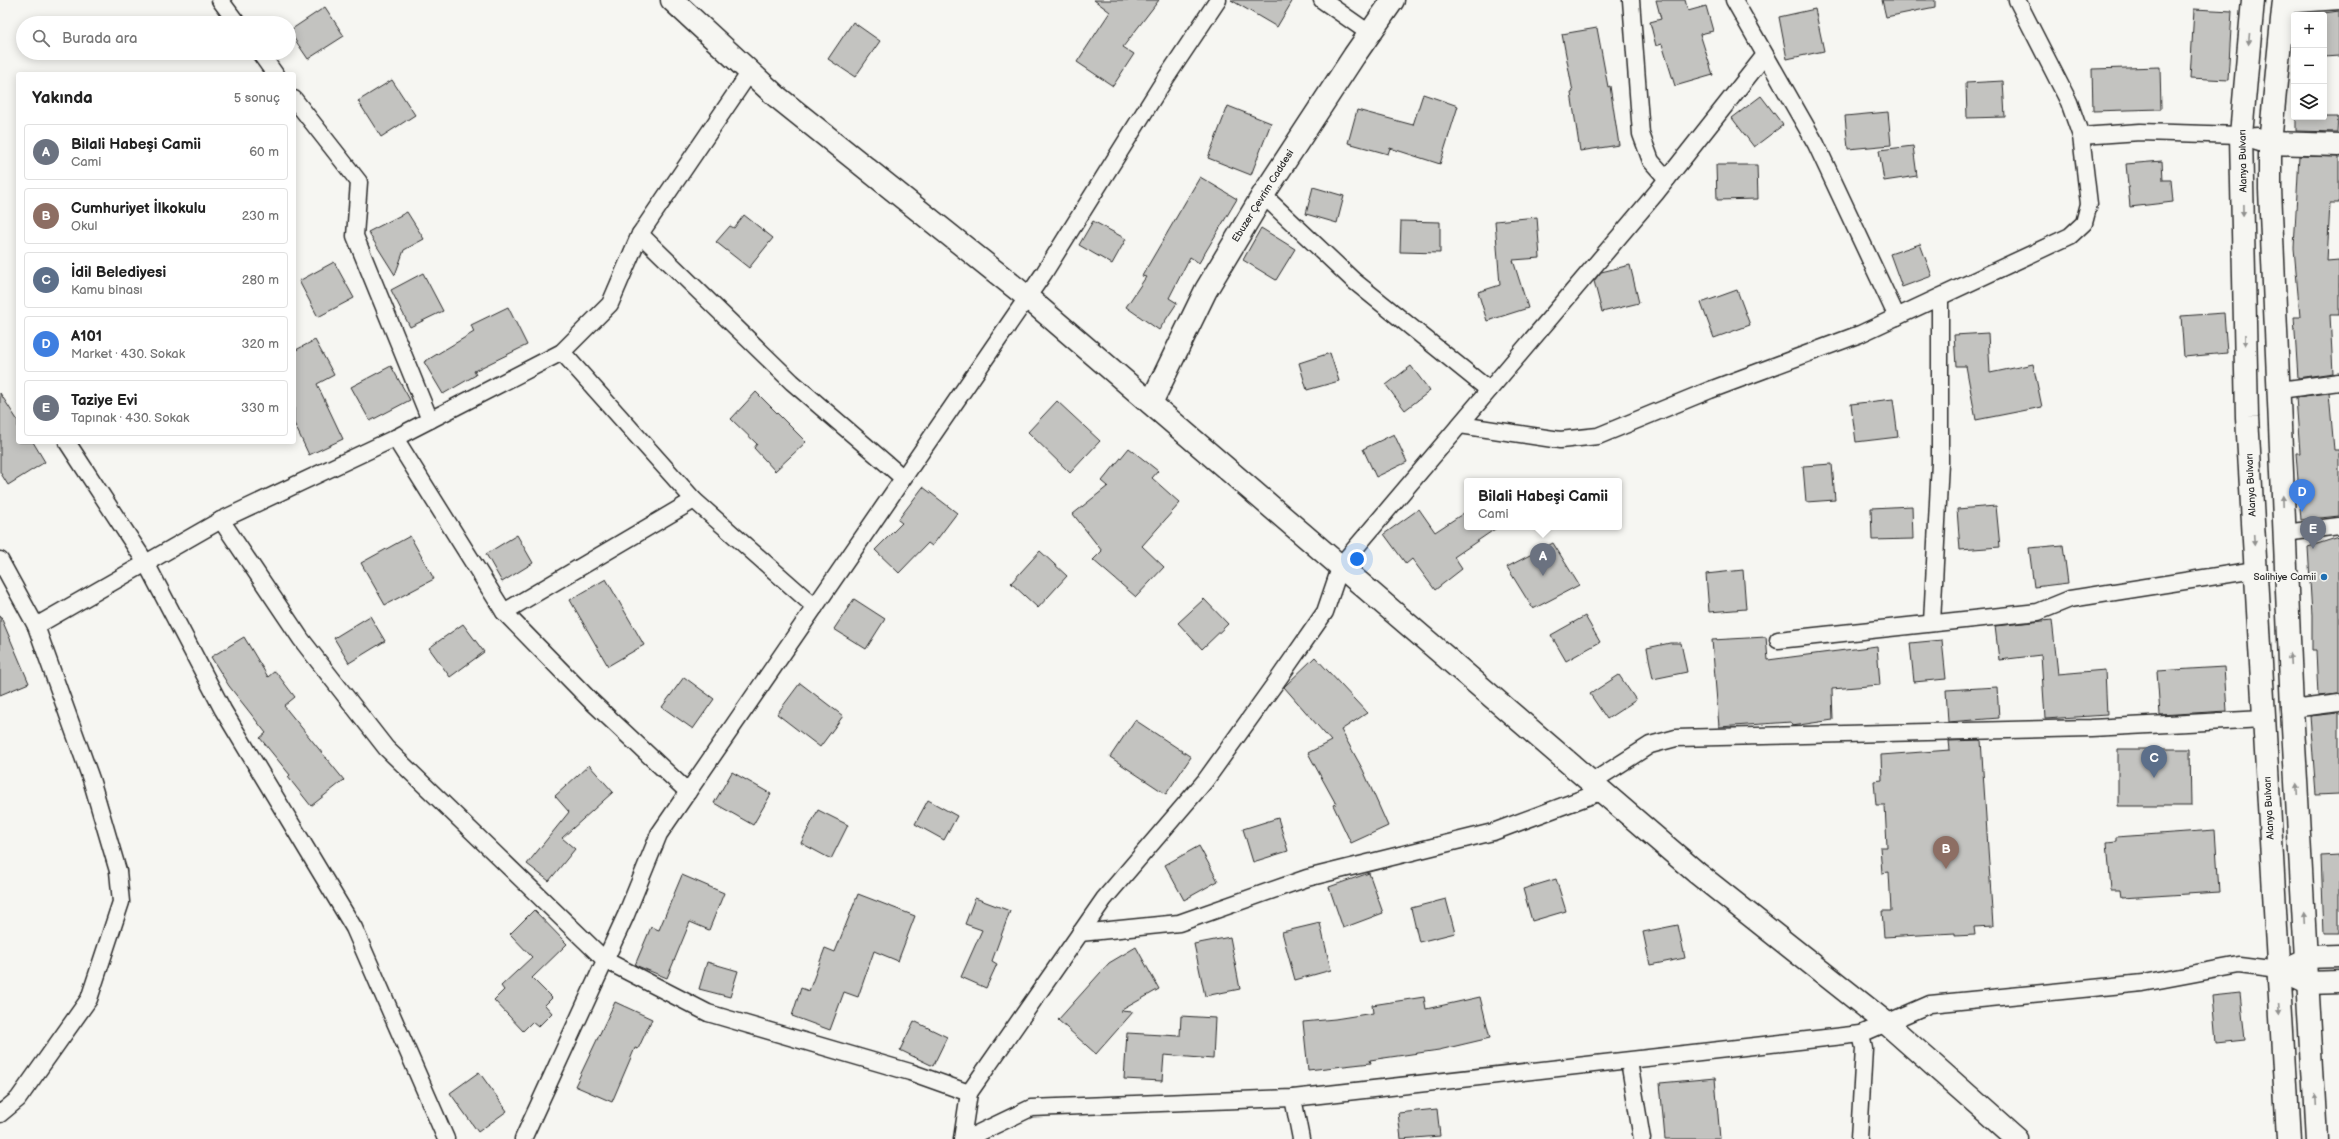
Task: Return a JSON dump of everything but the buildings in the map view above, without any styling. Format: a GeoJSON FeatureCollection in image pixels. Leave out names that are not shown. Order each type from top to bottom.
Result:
{"type":"FeatureCollection","features":[{"type":"Feature","properties":{"kind":"main road"},"geometry":{"type":"LineString","coordinates":[[672,0],[776,96],[1027,297],[1341,565],[1697,874],[1885,1022],[2016,1139]]}},
{"type":"Feature","properties":{"kind":"main road","name":"Ebuzer Çevrim Caddesi"},"geometry":{"type":"LineString","coordinates":[[1151,403],[1206,290],[1263,195],[1369,33],[1393,0]]}},
{"type":"Feature","properties":{"kind":"main road","name":"Alanya Bulvarı"},"geometry":{"type":"LineString","coordinates":[[2253,0],[2241,136],[2247,417],[2288,1139]]}},
{"type":"Feature","properties":{"kind":"main road"},"geometry":{"type":"LineString","coordinates":[[2284,3],[2270,143],[2270,189],[2280,390],[2292,709],[2316,1139]]}},
{"type":"Feature","properties":{"kind":"main road"},"geometry":{"type":"LineString","coordinates":[[2241,136],[2270,143],[2339,145]]}},
{"type":"Feature","properties":{"kind":"main road"},"geometry":{"type":"LineString","coordinates":[[2306,957],[2339,956]]}},
{"type":"Feature","properties":{"kind":"main road"},"geometry":{"type":"LineString","coordinates":[[2278,970],[2308,983],[2339,982]]}},
{"type":"Feature","properties":{"kind":"street"},"geometry":{"type":"LineString","coordinates":[[220,0],[232,16]]}},
{"type":"Feature","properties":{"kind":"street"},"geometry":{"type":"LineString","coordinates":[[523,1139],[605,960],[659,834],[815,607],[902,477],[1027,297],[1160,87],[1218,0]]}},
{"type":"Feature","properties":{"kind":"street"},"geometry":{"type":"LineString","coordinates":[[1322,0],[1369,33]]}},
{"type":"Feature","properties":{"kind":"street"},"geometry":{"type":"LineString","coordinates":[[1631,0],[1640,134],[1651,161],[1667,179]]}},
{"type":"Feature","properties":{"kind":"street"},"geometry":{"type":"LineString","coordinates":[[1734,0],[1816,144],[1897,317]]}},
{"type":"Feature","properties":{"kind":"street"},"geometry":{"type":"LineString","coordinates":[[1460,425],[1560,440],[1598,436],[1710,390],[1860,334],[2070,236],[2084,223],[2089,204],[2082,136],[2069,102],[2017,0]]}},
{"type":"Feature","properties":{"kind":"street"},"geometry":{"type":"LineString","coordinates":[[2284,3],[2339,1]]}},
{"type":"Feature","properties":{"kind":"street"},"geometry":{"type":"LineString","coordinates":[[962,1139],[969,1093],[1104,899],[1205,781],[1279,678],[1325,612],[1341,565],[1667,179],[1765,55]]}},
{"type":"Feature","properties":{"kind":"street"},"geometry":{"type":"LineString","coordinates":[[265,60],[274,72]]}},
{"type":"Feature","properties":{"kind":"street"},"geometry":{"type":"LineString","coordinates":[[36,626],[221,520],[395,438],[562,352],[610,304],[640,234],[750,72]]}},
{"type":"Feature","properties":{"kind":"street"},"geometry":{"type":"LineString","coordinates":[[296,102],[359,182],[355,236],[430,420]]}},
{"type":"Feature","properties":{"kind":"street"},"geometry":{"type":"LineString","coordinates":[[2082,136],[2140,132],[2241,136]]}},
{"type":"Feature","properties":{"kind":"street"},"geometry":{"type":"LineString","coordinates":[[1263,195],[1354,281],[1489,390]]}},
{"type":"Feature","properties":{"kind":"street"},"geometry":{"type":"LineString","coordinates":[[640,234],[792,382],[902,477]]}},
{"type":"Feature","properties":{"kind":"street"},"geometry":{"type":"LineString","coordinates":[[1932,623],[1940,462],[1940,297]]}},
{"type":"Feature","properties":{"kind":"street"},"geometry":{"type":"LineString","coordinates":[[562,352],[694,500],[815,607]]}},
{"type":"Feature","properties":{"kind":"street"},"geometry":{"type":"LineString","coordinates":[[2280,390],[2339,382]]}},
{"type":"Feature","properties":{"kind":"street"},"geometry":{"type":"LineString","coordinates":[[395,438],[504,612],[590,700],[688,792]]}},
{"type":"Feature","properties":{"kind":"street"},"geometry":{"type":"LineString","coordinates":[[68,444],[146,563],[223,710],[354,928],[446,1139]]}},
{"type":"Feature","properties":{"kind":"street"},"geometry":{"type":"LineString","coordinates":[[504,612],[694,500]]}},
{"type":"Feature","properties":{"kind":"street"},"geometry":{"type":"LineString","coordinates":[[221,520],[301,639],[386,748],[605,960],[708,1013],[910,1072],[969,1093]]}},
{"type":"Feature","properties":{"kind":"street"},"geometry":{"type":"LineString","coordinates":[[2285,533],[2339,526]]}},
{"type":"Feature","properties":{"kind":"street"},"geometry":{"type":"LineString","coordinates":[[0,560],[36,626],[91,779],[118,871],[121,902],[89,999],[18,1099],[0,1114]]}},
{"type":"Feature","properties":{"kind":"street"},"geometry":{"type":"LineString","coordinates":[[1778,640],[2038,612],[2070,599],[2255,570]]}},
{"type":"Feature","properties":{"kind":"street"},"geometry":{"type":"LineString","coordinates":[[2292,709],[2339,703]]}},
{"type":"Feature","properties":{"kind":"street"},"geometry":{"type":"LineString","coordinates":[[1080,933],[1179,923],[1307,878],[1493,832],[1597,786],[1650,744],[1676,738],[2092,728],[2264,719]]}},
{"type":"Feature","properties":{"kind":"street"},"geometry":{"type":"LineString","coordinates":[[966,1139],[1031,1108],[1292,1098],[1441,1080],[1629,1061],[1861,1034],[1885,1022],[1930,1004],[2143,983],[2239,965],[2278,970],[2306,957]]}},
{"type":"Feature","properties":{"kind":"street"},"geometry":{"type":"LineString","coordinates":[[1859,1139],[1864,1048],[1861,1034]]}},
{"type":"Feature","properties":{"kind":"street"},"geometry":{"type":"LineString","coordinates":[[1629,1061],[1642,1139]]}},
{"type":"Feature","properties":{"kind":"street"},"geometry":{"type":"LineString","coordinates":[[1292,1098],[1301,1139]]}},
{"type":"Feature","properties":{"kind":"place","name":"A101"},"geometry":{"type":"Point","coordinates":[2302,512]}},
{"type":"Feature","properties":{"kind":"place","name":"Taziye Evi"},"geometry":{"type":"Point","coordinates":[2313,549]}},
{"type":"Feature","properties":{"kind":"place","name":"Bilali Habeşi Camii"},"geometry":{"type":"Point","coordinates":[1543,576]}},
{"type":"Feature","properties":{"kind":"place","name":"Salihiye Camii"},"geometry":{"type":"Point","coordinates":[2324,577]}},
{"type":"Feature","properties":{"kind":"place","name":"İdil Belediyesi"},"geometry":{"type":"Point","coordinates":[2154,778]}},
{"type":"Feature","properties":{"kind":"place","name":"Cumhuriyet İlkokulu"},"geometry":{"type":"Point","coordinates":[1946,869]}}]}
